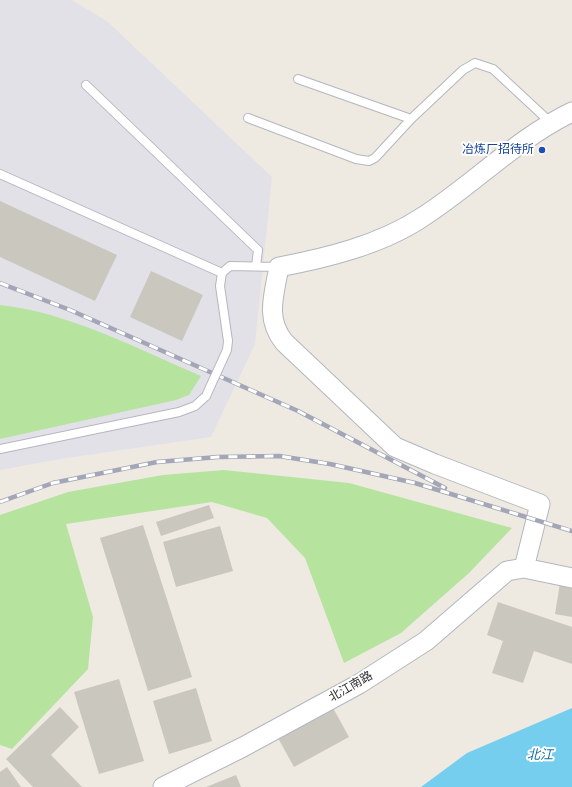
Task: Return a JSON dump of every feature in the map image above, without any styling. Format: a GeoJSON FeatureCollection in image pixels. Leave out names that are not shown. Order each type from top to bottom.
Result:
{"type":"FeatureCollection","features":[{"type":"Feature","properties":{"kind":"street"},"geometry":{"type":"LineString","coordinates":[[572,112],[550,122],[421,219],[363,245],[305,262],[279,267],[272,312],[276,332],[284,342],[395,447],[540,504],[524,568],[572,578]]}},
{"type":"Feature","properties":{"kind":"street","name":"北江南路"},"geometry":{"type":"LineString","coordinates":[[163,787],[359,684],[426,641],[507,571],[524,568]]}},
{"type":"Feature","properties":{"kind":"lane"},"geometry":{"type":"LineString","coordinates":[[248,118],[356,159],[369,161],[375,158],[411,119],[463,70],[475,63],[493,69],[550,122]]}},
{"type":"Feature","properties":{"kind":"lane"},"geometry":{"type":"LineString","coordinates":[[298,79],[411,119]]}},
{"type":"Feature","properties":{"kind":"lane"},"geometry":{"type":"LineString","coordinates":[[86,85],[258,250],[256,266]]}},
{"type":"Feature","properties":{"kind":"lane"},"geometry":{"type":"LineString","coordinates":[[0,174],[222,273]]}},
{"type":"Feature","properties":{"kind":"lane"},"geometry":{"type":"LineString","coordinates":[[0,449],[179,412],[195,406],[206,396],[227,350],[228,341],[220,286],[222,273],[230,266],[279,267]]}},
{"type":"Feature","properties":{"kind":"shaded area"},"geometry":{"type":"Polygon","coordinates":[[[0,0],[72,0],[108,22],[272,177],[255,344],[211,437],[60,459],[0,470],[0,0]]]}},
{"type":"Feature","properties":{"kind":"green space"},"geometry":{"type":"Polygon","coordinates":[[[0,305],[26,309],[77,323],[201,376],[189,395],[176,400],[0,439],[0,305]]]}},
{"type":"Feature","properties":{"kind":"green space"},"geometry":{"type":"Polygon","coordinates":[[[224,470],[349,483],[512,528],[469,573],[401,633],[344,663],[305,558],[267,518],[212,502],[66,524],[93,617],[88,669],[12,749],[0,745],[0,515],[68,492],[163,475],[224,470]]]}},
{"type":"Feature","properties":{"kind":"water","name":"北江"},"geometry":{"type":"Polygon","coordinates":[[[572,708],[572,787],[421,787],[467,753],[572,708]]]}},
{"type":"Feature","properties":{"kind":"building"},"geometry":{"type":"Polygon","coordinates":[[[0,201],[117,255],[95,301],[0,257],[0,201]]]}},
{"type":"Feature","properties":{"kind":"building"},"geometry":{"type":"Polygon","coordinates":[[[151,271],[203,295],[182,341],[130,317],[151,271]]]}},
{"type":"Feature","properties":{"kind":"building"},"geometry":{"type":"Polygon","coordinates":[[[209,505],[214,518],[161,536],[156,522],[209,505]]]}},
{"type":"Feature","properties":{"kind":"building"},"geometry":{"type":"Polygon","coordinates":[[[143,525],[192,677],[148,691],[100,538],[143,525]]]}},
{"type":"Feature","properties":{"kind":"building"},"geometry":{"type":"Polygon","coordinates":[[[220,526],[233,571],[176,587],[163,542],[220,526]]]}},
{"type":"Feature","properties":{"kind":"building"},"geometry":{"type":"Polygon","coordinates":[[[560,583],[572,585],[572,617],[555,614],[560,583]]]}},
{"type":"Feature","properties":{"kind":"building"},"geometry":{"type":"Polygon","coordinates":[[[498,602],[572,627],[572,664],[534,651],[523,683],[492,673],[503,641],[487,635],[498,602]]]}},
{"type":"Feature","properties":{"kind":"building"},"geometry":{"type":"Polygon","coordinates":[[[119,679],[144,761],[99,774],[74,692],[119,679]]]}},
{"type":"Feature","properties":{"kind":"building"},"geometry":{"type":"Polygon","coordinates":[[[196,688],[212,741],[169,754],[153,701],[196,688]]]}},
{"type":"Feature","properties":{"kind":"building"},"geometry":{"type":"Polygon","coordinates":[[[60,707],[79,727],[51,755],[82,787],[33,787],[6,759],[60,707]]]}},
{"type":"Feature","properties":{"kind":"building"},"geometry":{"type":"Polygon","coordinates":[[[333,708],[349,737],[294,767],[278,738],[333,708]]]}},
{"type":"Feature","properties":{"kind":"building"},"geometry":{"type":"Polygon","coordinates":[[[7,767],[21,787],[0,787],[0,772],[7,767]]]}},
{"type":"Feature","properties":{"kind":"building"},"geometry":{"type":"Polygon","coordinates":[[[236,775],[241,787],[206,787],[236,775]]]}},
{"type":"Feature","properties":{"kind":"railway"},"geometry":{"type":"LineString","coordinates":[[0,283],[70,310],[298,411],[445,488]]}},
{"type":"Feature","properties":{"kind":"railway"},"geometry":{"type":"LineString","coordinates":[[0,502],[53,483],[157,462],[218,457],[279,456],[330,464],[415,483],[572,531]]}},
{"type":"Feature","properties":{"kind":"place","name":"冶炼厂招待所"},"geometry":{"type":"Point","coordinates":[542,150]}}]}
